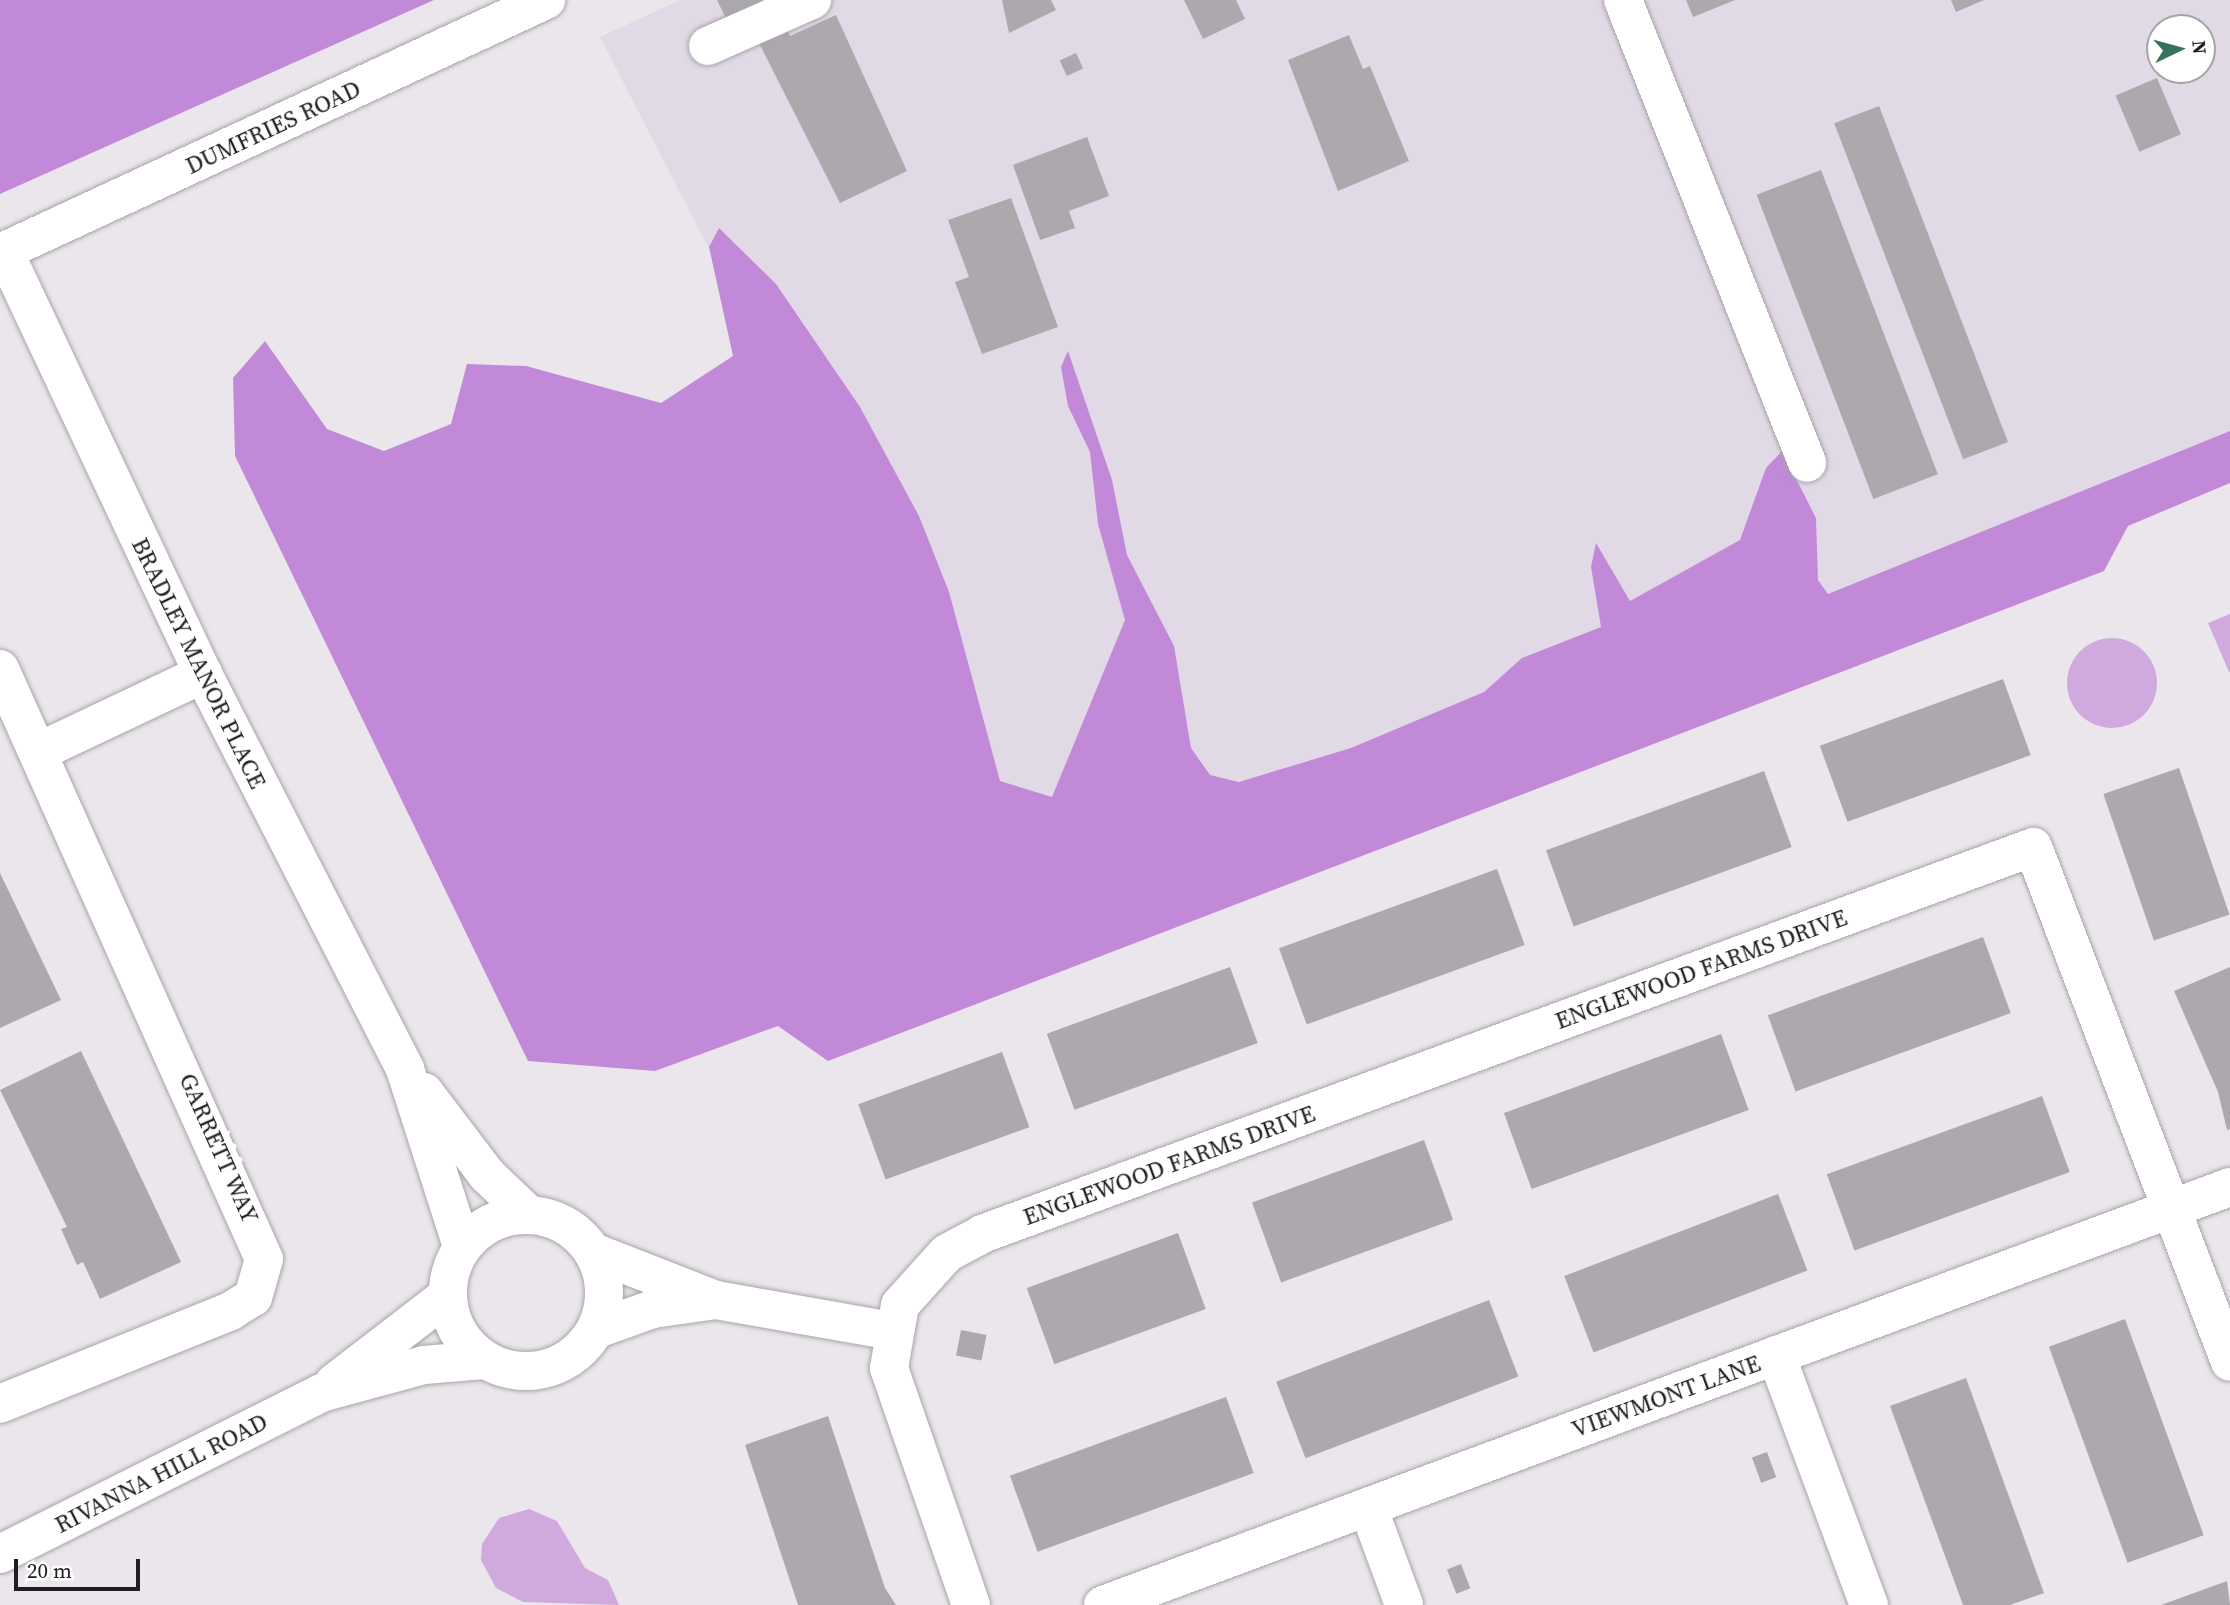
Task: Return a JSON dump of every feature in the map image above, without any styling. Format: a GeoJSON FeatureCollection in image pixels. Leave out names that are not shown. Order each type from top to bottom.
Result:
{"type":"FeatureCollection","features":[{"type":"Feature","properties":{"kind":"street","name":"DUMFRIES ROAD"},"geometry":{"type":"LineString","coordinates":[[2,252],[546,0]]}},
{"type":"Feature","properties":{"kind":"street"},"geometry":{"type":"LineString","coordinates":[[708,46],[812,0]]}},
{"type":"Feature","properties":{"kind":"street"},"geometry":{"type":"LineString","coordinates":[[1623,0],[1807,463]]}},
{"type":"Feature","properties":{"kind":"street","name":"BRADLEY MANOR PLACE"},"geometry":{"type":"LineString","coordinates":[[2,252],[203,674],[405,1069],[461,1247]]}},
{"type":"Feature","properties":{"kind":"street","name":"GARRETT WAY"},"geometry":{"type":"LineString","coordinates":[[0,669],[264,1259],[253,1297],[231,1311],[0,1404]]}},
{"type":"Feature","properties":{"kind":"street"},"geometry":{"type":"LineString","coordinates":[[38,752],[203,674]]}},
{"type":"Feature","properties":{"kind":"street","name":"ENGLEWOOD FARMS DRIVE"},"geometry":{"type":"LineString","coordinates":[[971,1605],[895,1392],[891,1331],[900,1305],[934,1264],[982,1234],[2033,847],[2230,1362]]}},
{"type":"Feature","properties":{"kind":"street","name":"BRADLEY MANOR PLACE"},"geometry":{"type":"LineString","coordinates":[[405,1069],[487,1175],[528,1214]]}},
{"type":"Feature","properties":{"kind":"street","name":"VIEWMONT LANE"},"geometry":{"type":"LineString","coordinates":[[1103,1605],[2230,1188]]}},
{"type":"Feature","properties":{"kind":"street"},"geometry":{"type":"LineString","coordinates":[[528,1214],[577,1233],[593,1252],[605,1290],[597,1329],[581,1350],[547,1368],[509,1370],[484,1360],[452,1321],[447,1296],[461,1247],[503,1217],[528,1214]]}},
{"type":"Feature","properties":{"kind":"street"},"geometry":{"type":"LineString","coordinates":[[593,1252],[716,1300],[891,1331]]}},
{"type":"Feature","properties":{"kind":"street","name":"RIVANNA HILL ROAD"},"geometry":{"type":"LineString","coordinates":[[0,1554],[321,1393],[447,1296]]}},
{"type":"Feature","properties":{"kind":"street"},"geometry":{"type":"LineString","coordinates":[[597,1329],[653,1309],[716,1300]]}},
{"type":"Feature","properties":{"kind":"street"},"geometry":{"type":"LineString","coordinates":[[1776,1355],[1869,1605]]}},
{"type":"Feature","properties":{"kind":"street","name":"RIVANNA HILL ROAD"},"geometry":{"type":"LineString","coordinates":[[321,1393],[424,1365],[484,1360]]}},
{"type":"Feature","properties":{"kind":"street"},"geometry":{"type":"LineString","coordinates":[[1368,1507],[1404,1605]]}},
{"type":"Feature","properties":{"kind":"shaded area"},"geometry":{"type":"Polygon","coordinates":[[[0,0],[434,0],[0,194],[0,0]]]}},
{"type":"Feature","properties":{"kind":"shaded area"},"geometry":{"type":"Polygon","coordinates":[[[680,0],[2230,0],[2230,431],[1050,912],[600,37],[680,0]]]}},
{"type":"Feature","properties":{"kind":"shaded area"},"geometry":{"type":"Polygon","coordinates":[[[719,228],[776,284],[860,407],[919,516],[949,592],[1000,781],[1052,797],[1125,620],[1098,524],[1090,452],[1068,406],[1061,367],[1068,351],[1112,480],[1127,555],[1174,646],[1191,748],[1210,775],[1239,782],[1351,748],[1484,692],[1522,658],[1601,627],[1591,567],[1596,543],[1630,601],[1740,540],[1766,468],[1782,451],[1816,518],[1818,580],[1828,594],[2230,431],[2230,483],[2128,526],[2104,571],[828,1061],[778,1026],[655,1071],[528,1061],[235,456],[233,378],[265,341],[327,429],[384,451],[451,424],[467,364],[526,366],[661,403],[733,356],[709,247],[719,228]]]}},
{"type":"Feature","properties":{"kind":"shaded area"},"geometry":{"type":"Polygon","coordinates":[[[2230,614],[2230,672],[2229,672],[2208,623],[2230,614]]]}},
{"type":"Feature","properties":{"kind":"shaded area"},"geometry":{"type":"Polygon","coordinates":[[[2112,638],[2129,641],[2144,651],[2154,666],[2157,683],[2154,700],[2144,715],[2129,725],[2112,728],[2095,725],[2080,715],[2070,700],[2067,683],[2070,666],[2080,651],[2095,641],[2112,638]]]}},
{"type":"Feature","properties":{"kind":"shaded area"},"geometry":{"type":"Polygon","coordinates":[[[529,1509],[557,1521],[585,1568],[608,1580],[619,1605],[523,1602],[496,1588],[481,1560],[482,1544],[499,1518],[529,1509]]]}},
{"type":"Feature","properties":{"kind":"building"},"geometry":{"type":"Polygon","coordinates":[[[717,0],[778,0],[729,25],[717,0]]]}},
{"type":"Feature","properties":{"kind":"building"},"geometry":{"type":"Polygon","coordinates":[[[1002,0],[1051,0],[1056,10],[1009,33],[1002,0]]]}},
{"type":"Feature","properties":{"kind":"building"},"geometry":{"type":"Polygon","coordinates":[[[1184,0],[1236,0],[1245,19],[1203,39],[1184,0]]]}},
{"type":"Feature","properties":{"kind":"building"},"geometry":{"type":"Polygon","coordinates":[[[1686,0],[1735,0],[1693,17],[1686,0]]]}},
{"type":"Feature","properties":{"kind":"building"},"geometry":{"type":"Polygon","coordinates":[[[1951,0],[1984,0],[1956,12],[1951,0]]]}},
{"type":"Feature","properties":{"kind":"building"},"geometry":{"type":"Polygon","coordinates":[[[836,15],[907,171],[840,203],[758,41],[786,28],[790,36],[836,15]]]}},
{"type":"Feature","properties":{"kind":"building"},"geometry":{"type":"Polygon","coordinates":[[[1349,35],[1363,69],[1370,66],[1409,161],[1338,191],[1288,60],[1349,35]]]}},
{"type":"Feature","properties":{"kind":"building"},"geometry":{"type":"Polygon","coordinates":[[[1076,53],[1083,68],[1067,76],[1060,61],[1076,53]]]}},
{"type":"Feature","properties":{"kind":"building"},"geometry":{"type":"Polygon","coordinates":[[[2146,83],[2160,84],[2181,134],[2139,152],[2116,96],[2146,83]]]}},
{"type":"Feature","properties":{"kind":"building"},"geometry":{"type":"Polygon","coordinates":[[[1879,106],[2008,442],[1963,459],[1834,123],[1879,106]]]}},
{"type":"Feature","properties":{"kind":"building"},"geometry":{"type":"Polygon","coordinates":[[[1087,137],[1109,196],[1069,211],[1075,228],[1040,240],[1013,165],[1087,137]]]}},
{"type":"Feature","properties":{"kind":"building"},"geometry":{"type":"Polygon","coordinates":[[[1821,170],[1938,474],[1873,499],[1757,195],[1821,170]]]}},
{"type":"Feature","properties":{"kind":"building"},"geometry":{"type":"Polygon","coordinates":[[[1011,198],[1058,327],[982,354],[955,282],[969,277],[948,220],[1011,198]]]}},
{"type":"Feature","properties":{"kind":"building"},"geometry":{"type":"Polygon","coordinates":[[[2003,679],[2031,755],[1847,822],[1820,746],[2003,679]]]}},
{"type":"Feature","properties":{"kind":"building"},"geometry":{"type":"Polygon","coordinates":[[[2179,768],[2229,915],[2154,941],[2103,794],[2179,768]]]}},
{"type":"Feature","properties":{"kind":"building"},"geometry":{"type":"Polygon","coordinates":[[[1764,771],[1792,847],[1574,926],[1546,850],[1764,771]]]}},
{"type":"Feature","properties":{"kind":"building"},"geometry":{"type":"Polygon","coordinates":[[[1497,869],[1525,945],[1307,1024],[1279,948],[1497,869]]]}},
{"type":"Feature","properties":{"kind":"building"},"geometry":{"type":"Polygon","coordinates":[[[0,873],[61,1000],[0,1028],[0,873]]]}},
{"type":"Feature","properties":{"kind":"building"},"geometry":{"type":"Polygon","coordinates":[[[1983,937],[2011,1013],[1796,1091],[1768,1015],[1983,937]]]}},
{"type":"Feature","properties":{"kind":"building"},"geometry":{"type":"Polygon","coordinates":[[[1230,967],[1258,1043],[1074,1110],[1047,1034],[1230,967]]]}},
{"type":"Feature","properties":{"kind":"building"},"geometry":{"type":"Polygon","coordinates":[[[2230,967],[2230,1129],[2227,1130],[2218,1092],[2174,991],[2230,967]]]}},
{"type":"Feature","properties":{"kind":"building"},"geometry":{"type":"Polygon","coordinates":[[[1721,1034],[1749,1110],[1532,1189],[1504,1113],[1721,1034]]]}},
{"type":"Feature","properties":{"kind":"building"},"geometry":{"type":"Polygon","coordinates":[[[81,1051],[181,1262],[100,1299],[83,1262],[77,1265],[61,1229],[67,1227],[0,1090],[81,1051]]]}},
{"type":"Feature","properties":{"kind":"building"},"geometry":{"type":"Polygon","coordinates":[[[1002,1052],[1029,1127],[886,1180],[858,1104],[1002,1052]]]}},
{"type":"Feature","properties":{"kind":"building"},"geometry":{"type":"Polygon","coordinates":[[[2042,1096],[2070,1172],[1855,1250],[1827,1174],[2042,1096]]]}},
{"type":"Feature","properties":{"kind":"building"},"geometry":{"type":"Polygon","coordinates":[[[1424,1140],[1453,1220],[1281,1282],[1252,1203],[1424,1140]]]}},
{"type":"Feature","properties":{"kind":"building"},"geometry":{"type":"Polygon","coordinates":[[[1778,1194],[1807,1271],[1594,1353],[1564,1276],[1778,1194]]]}},
{"type":"Feature","properties":{"kind":"building"},"geometry":{"type":"Polygon","coordinates":[[[1178,1233],[1206,1309],[1054,1364],[1027,1288],[1178,1233]]]}},
{"type":"Feature","properties":{"kind":"building"},"geometry":{"type":"Polygon","coordinates":[[[1489,1300],[1518,1377],[1306,1458],[1276,1382],[1489,1300]]]}},
{"type":"Feature","properties":{"kind":"building"},"geometry":{"type":"Polygon","coordinates":[[[2125,1319],[2204,1535],[2128,1563],[2049,1347],[2125,1319]]]}},
{"type":"Feature","properties":{"kind":"building"},"geometry":{"type":"Polygon","coordinates":[[[961,1330],[987,1335],[982,1360],[956,1356],[961,1330]]]}},
{"type":"Feature","properties":{"kind":"building"},"geometry":{"type":"Polygon","coordinates":[[[1966,1378],[2044,1593],[2010,1605],[1963,1605],[1890,1406],[1966,1378]]]}},
{"type":"Feature","properties":{"kind":"building"},"geometry":{"type":"Polygon","coordinates":[[[1226,1397],[1254,1473],[1038,1552],[1010,1476],[1226,1397]]]}},
{"type":"Feature","properties":{"kind":"building"},"geometry":{"type":"Polygon","coordinates":[[[828,1416],[885,1588],[896,1605],[798,1605],[745,1445],[828,1416]]]}},
{"type":"Feature","properties":{"kind":"building"},"geometry":{"type":"Polygon","coordinates":[[[1767,1452],[1776,1477],[1761,1483],[1752,1457],[1767,1452]]]}},
{"type":"Feature","properties":{"kind":"building"},"geometry":{"type":"Polygon","coordinates":[[[1461,1564],[1470,1588],[1456,1594],[1447,1569],[1461,1564]]]}},
{"type":"Feature","properties":{"kind":"building"},"geometry":{"type":"Polygon","coordinates":[[[2227,1581],[2230,1605],[2161,1605],[2227,1581]]]}}]}
